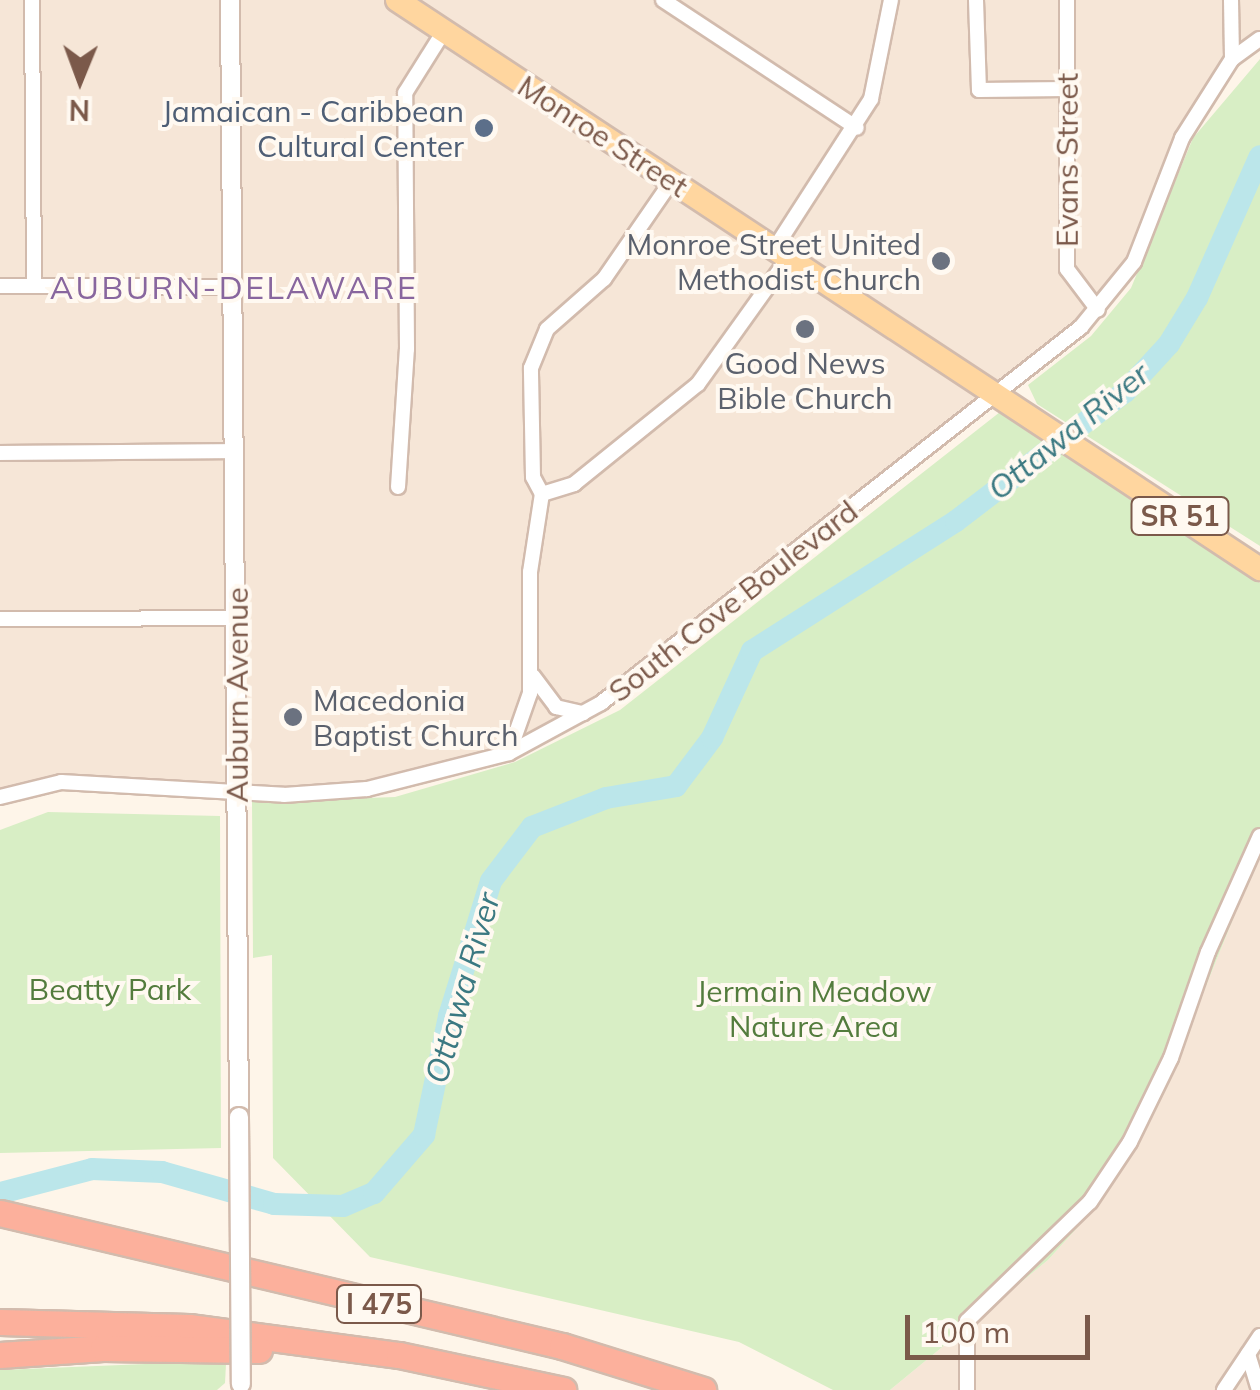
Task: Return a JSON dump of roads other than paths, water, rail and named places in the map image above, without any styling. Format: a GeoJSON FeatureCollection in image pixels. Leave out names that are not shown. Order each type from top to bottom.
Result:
{"type":"FeatureCollection","features":[{"type":"Feature","properties":{"kind":"highway","name":"I 475"},"geometry":{"type":"LineString","coordinates":[[0,1217],[562,1346],[702,1390]]}},
{"type":"Feature","properties":{"kind":"highway"},"geometry":{"type":"LineString","coordinates":[[0,1322],[189,1327],[398,1355]]}},
{"type":"Feature","properties":{"kind":"highway"},"geometry":{"type":"LineString","coordinates":[[0,1355],[103,1348],[398,1355]]}},
{"type":"Feature","properties":{"kind":"highway","name":"I 475"},"geometry":{"type":"LineString","coordinates":[[398,1355],[563,1390]]}},
{"type":"Feature","properties":{"kind":"main road","name":"Monroe Street"},"geometry":{"type":"LineString","coordinates":[[397,0],[1260,569]]}},
{"type":"Feature","properties":{"kind":"street"},"geometry":{"type":"LineString","coordinates":[[32,0],[34,286]]}},
{"type":"Feature","properties":{"kind":"street","name":"Auburn Avenue"},"geometry":{"type":"LineString","coordinates":[[230,0],[242,1387]]}},
{"type":"Feature","properties":{"kind":"street"},"geometry":{"type":"LineString","coordinates":[[664,0],[856,128]]}},
{"type":"Feature","properties":{"kind":"street"},"geometry":{"type":"LineString","coordinates":[[542,494],[574,484],[698,384],[856,128],[882,66],[891,0]]}},
{"type":"Feature","properties":{"kind":"street"},"geometry":{"type":"LineString","coordinates":[[976,0],[979,90],[1067,89]]}},
{"type":"Feature","properties":{"kind":"street","name":"Evans Street"},"geometry":{"type":"LineString","coordinates":[[1066,0],[1067,253],[1073,284],[1098,310]]}},
{"type":"Feature","properties":{"kind":"street"},"geometry":{"type":"LineString","coordinates":[[1231,0],[1232,59]]}},
{"type":"Feature","properties":{"kind":"street"},"geometry":{"type":"LineString","coordinates":[[398,487],[407,348],[405,93],[444,31]]}},
{"type":"Feature","properties":{"kind":"street","name":"South Cove Boulevard"},"geometry":{"type":"LineString","coordinates":[[0,797],[61,782],[284,796],[366,789],[510,754],[584,713],[1004,400],[1098,310],[1134,262],[1182,138],[1232,59],[1260,39]]}},
{"type":"Feature","properties":{"kind":"street"},"geometry":{"type":"LineString","coordinates":[[510,754],[531,670],[530,572],[542,494],[533,477],[528,418],[538,343],[604,280],[670,182]]}},
{"type":"Feature","properties":{"kind":"street"},"geometry":{"type":"LineString","coordinates":[[0,286],[234,287]]}},
{"type":"Feature","properties":{"kind":"street"},"geometry":{"type":"LineString","coordinates":[[0,453],[236,452]]}},
{"type":"Feature","properties":{"kind":"street"},"geometry":{"type":"LineString","coordinates":[[0,619],[237,618]]}},
{"type":"Feature","properties":{"kind":"street"},"geometry":{"type":"LineString","coordinates":[[531,670],[544,698],[584,713]]}},
{"type":"Feature","properties":{"kind":"street"},"geometry":{"type":"LineString","coordinates":[[967,1390],[967,1321],[1090,1202],[1130,1142],[1171,1058],[1260,836]]}},
{"type":"Feature","properties":{"kind":"street"},"geometry":{"type":"LineString","coordinates":[[1224,1390],[1260,1336]]}},
{"type":"Feature","properties":{"kind":"street"},"geometry":{"type":"LineString","coordinates":[[1248,1354],[1259,1390]]}},
{"type":"Feature","properties":{"kind":"waterway","name":"Ottawa River"},"geometry":{"type":"LineString","coordinates":[[0,1193],[92,1169],[162,1172],[274,1204],[343,1206],[374,1193],[424,1135],[449,1016],[491,881],[532,827],[606,798],[676,786],[712,738],[752,651],[956,521],[1125,392],[1169,344],[1197,298],[1260,156]]}},
{"type":"Feature","properties":{"kind":"place","name":"Jamaican - Caribbean Cultural Center"},"geometry":{"type":"Point","coordinates":[484,128]}},
{"type":"Feature","properties":{"kind":"place","name":"Monroe Street United Methodist Church"},"geometry":{"type":"Point","coordinates":[941,261]}},
{"type":"Feature","properties":{"kind":"place","name":"Good News Bible Church"},"geometry":{"type":"Point","coordinates":[805,329]}},
{"type":"Feature","properties":{"kind":"place","name":"Macedonia Baptist Church"},"geometry":{"type":"Point","coordinates":[293,717]}},
{"type":"Feature","properties":{"kind":"district","name":"AUBURN-DELAWARE"},"geometry":{"type":"Point","coordinates":[234,287]}},
{"type":"Feature","properties":{"kind":"park label","name":"Beatty Park"},"geometry":{"type":"Point","coordinates":[110,989]}},
{"type":"Feature","properties":{"kind":"park label","name":"Jermain Meadow Nature Area"},"geometry":{"type":"Point","coordinates":[814,1008]}}]}
